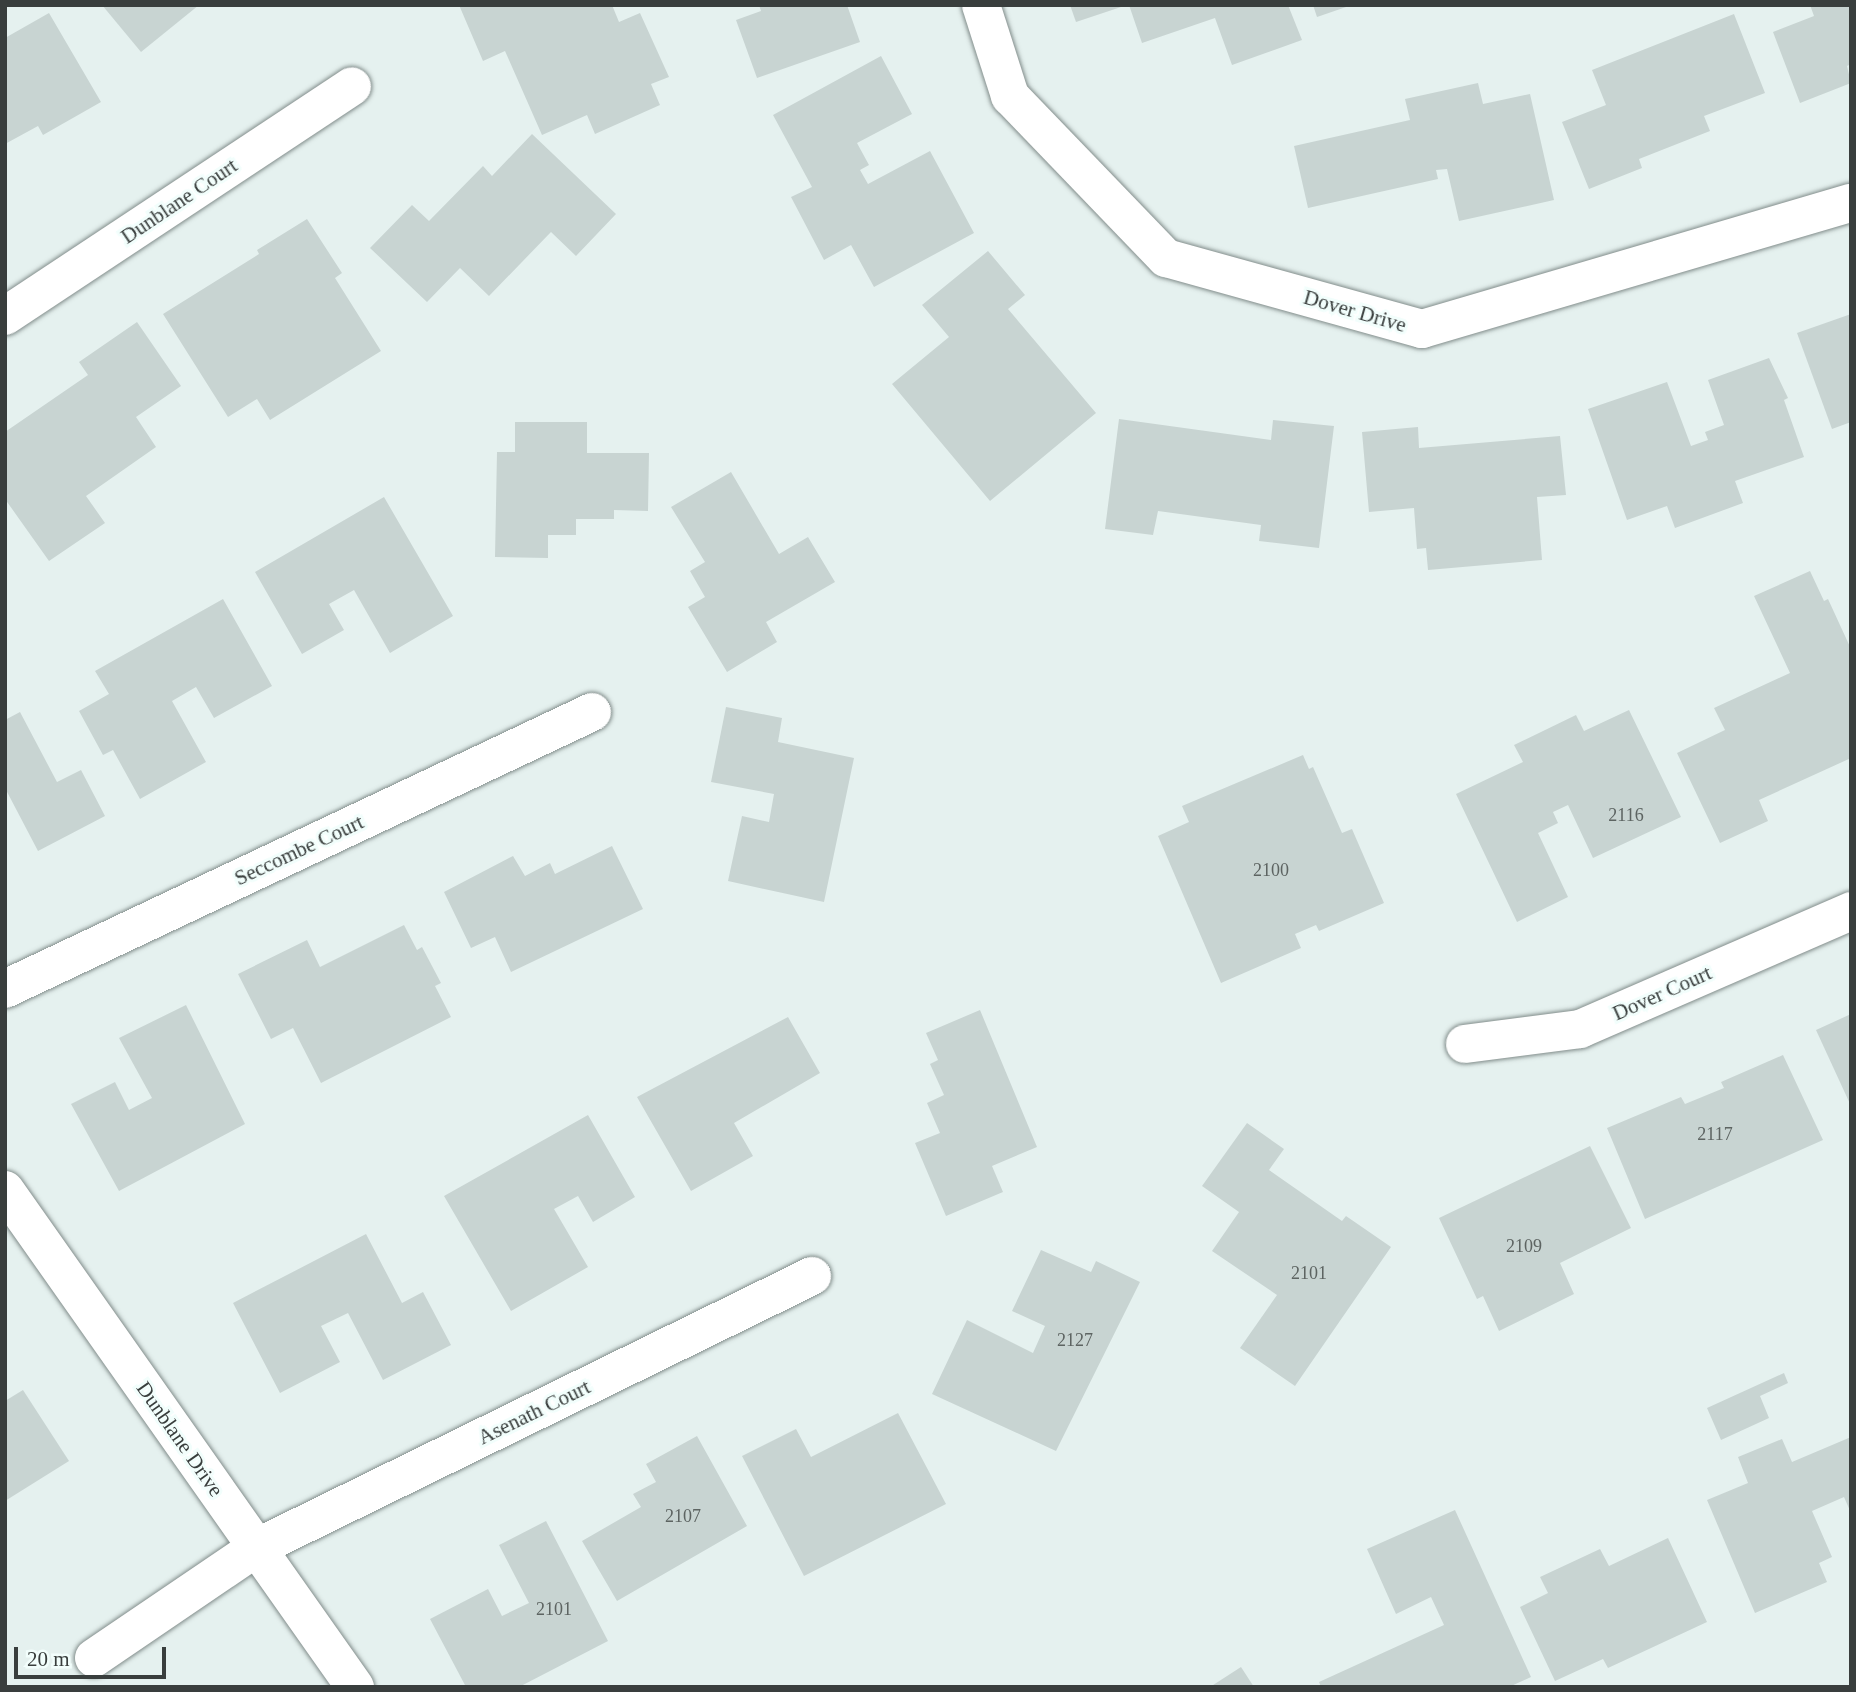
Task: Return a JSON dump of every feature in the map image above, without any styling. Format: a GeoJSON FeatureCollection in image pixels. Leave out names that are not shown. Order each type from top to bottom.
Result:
{"type":"FeatureCollection","features":[{"type":"Feature","properties":{"kind":"street","name":"Dover Drive"},"geometry":{"type":"LineString","coordinates":[[981,5],[1010,96],[1166,258],[1422,329],[1851,204]]}},
{"type":"Feature","properties":{"kind":"street","name":"Dunblane Court"},"geometry":{"type":"LineString","coordinates":[[5,316],[352,86]]}},
{"type":"Feature","properties":{"kind":"street","name":"Seccombe Court"},"geometry":{"type":"LineString","coordinates":[[5,989],[592,712]]}},
{"type":"Feature","properties":{"kind":"street","name":"Dover Court"},"geometry":{"type":"LineString","coordinates":[[1465,1044],[1580,1029],[1851,911]]}},
{"type":"Feature","properties":{"kind":"street","name":"Dunblane Drive"},"geometry":{"type":"LineString","coordinates":[[5,1190],[355,1687]]}},
{"type":"Feature","properties":{"kind":"street","name":"Asenath Court"},"geometry":{"type":"LineString","coordinates":[[94,1658],[256,1548],[812,1276]]}},
{"type":"Feature","properties":{"kind":"building"},"geometry":{"type":"Polygon","coordinates":[[[102,5],[199,5],[141,52],[102,5]]]}},
{"type":"Feature","properties":{"kind":"building"},"geometry":{"type":"Polygon","coordinates":[[[459,5],[612,5],[619,22],[640,13],[669,77],[651,84],[660,105],[595,134],[587,115],[542,135],[505,51],[483,61],[459,5]]]}},
{"type":"Feature","properties":{"kind":"building"},"geometry":{"type":"Polygon","coordinates":[[[759,5],[847,5],[860,42],[757,78],[736,20],[761,11],[759,5]]]}},
{"type":"Feature","properties":{"kind":"building"},"geometry":{"type":"Polygon","coordinates":[[[1070,5],[1123,5],[1124,6],[1076,22],[1070,5]]]}},
{"type":"Feature","properties":{"kind":"building"},"geometry":{"type":"Polygon","coordinates":[[[1129,5],[1288,5],[1302,40],[1232,65],[1215,18],[1142,43],[1129,5]]]}},
{"type":"Feature","properties":{"kind":"building"},"geometry":{"type":"Polygon","coordinates":[[[1313,5],[1349,5],[1349,6],[1317,17],[1313,5]]]}},
{"type":"Feature","properties":{"kind":"building"},"geometry":{"type":"Polygon","coordinates":[[[1810,5],[1851,5],[1851,64],[1847,66],[1851,83],[1800,103],[1773,32],[1814,16],[1810,5]]]}},
{"type":"Feature","properties":{"kind":"building"},"geometry":{"type":"Polygon","coordinates":[[[49,13],[101,102],[43,135],[38,126],[5,144],[5,38],[49,13]]]}},
{"type":"Feature","properties":{"kind":"building"},"geometry":{"type":"Polygon","coordinates":[[[1734,14],[1765,93],[1704,116],[1710,131],[1639,159],[1642,168],[1589,189],[1562,122],[1606,105],[1592,70],[1734,14]]]}},
{"type":"Feature","properties":{"kind":"building"},"geometry":{"type":"Polygon","coordinates":[[[881,56],[912,114],[857,143],[869,165],[860,170],[868,184],[930,151],[974,233],[874,287],[851,245],[824,260],[791,197],[812,187],[773,115],[881,56]]]}},
{"type":"Feature","properties":{"kind":"building"},"geometry":{"type":"Polygon","coordinates":[[[1478,83],[1483,104],[1530,94],[1554,200],[1459,221],[1447,169],[1436,170],[1438,179],[1308,208],[1294,146],[1410,120],[1405,99],[1478,83]]]}},
{"type":"Feature","properties":{"kind":"building"},"geometry":{"type":"Polygon","coordinates":[[[532,134],[616,214],[576,256],[551,232],[489,296],[460,268],[427,302],[370,248],[412,205],[429,221],[483,166],[492,176],[532,134]]]}},
{"type":"Feature","properties":{"kind":"building"},"geometry":{"type":"Polygon","coordinates":[[[307,219],[342,273],[335,278],[381,351],[270,420],[257,399],[228,417],[163,314],[259,254],[257,250],[307,219]]]}},
{"type":"Feature","properties":{"kind":"building"},"geometry":{"type":"Polygon","coordinates":[[[988,251],[1025,295],[1008,309],[1096,413],[990,501],[892,384],[949,337],[922,305],[988,251]]]}},
{"type":"Feature","properties":{"kind":"building"},"geometry":{"type":"Polygon","coordinates":[[[1851,314],[1851,422],[1832,429],[1797,333],[1851,314]]]}},
{"type":"Feature","properties":{"kind":"building"},"geometry":{"type":"Polygon","coordinates":[[[137,322],[181,386],[136,417],[156,447],[86,496],[105,523],[49,561],[5,499],[5,432],[88,375],[79,362],[137,322]]]}},
{"type":"Feature","properties":{"kind":"building"},"geometry":{"type":"Polygon","coordinates":[[[1769,358],[1788,398],[1784,400],[1804,457],[1735,481],[1743,503],[1675,528],[1667,506],[1627,520],[1588,409],[1667,382],[1691,446],[1708,440],[1705,432],[1724,425],[1708,380],[1769,358]]]}},
{"type":"Feature","properties":{"kind":"building"},"geometry":{"type":"Polygon","coordinates":[[[1119,419],[1271,440],[1273,420],[1334,426],[1319,548],[1259,541],[1261,525],[1158,511],[1153,535],[1105,529],[1119,419]]]}},
{"type":"Feature","properties":{"kind":"building"},"geometry":{"type":"Polygon","coordinates":[[[515,422],[587,422],[587,453],[649,453],[648,511],[614,510],[614,519],[576,519],[576,535],[548,535],[548,558],[495,557],[497,452],[515,452],[515,422]]]}},
{"type":"Feature","properties":{"kind":"building"},"geometry":{"type":"Polygon","coordinates":[[[1418,427],[1419,448],[1560,436],[1566,495],[1537,497],[1542,560],[1428,570],[1426,548],[1417,549],[1414,508],[1369,512],[1362,432],[1418,427]]]}},
{"type":"Feature","properties":{"kind":"building"},"geometry":{"type":"Polygon","coordinates":[[[731,472],[779,554],[808,537],[835,582],[766,622],[777,642],[727,672],[688,607],[705,597],[690,571],[705,562],[671,507],[731,472]]]}},
{"type":"Feature","properties":{"kind":"building"},"geometry":{"type":"Polygon","coordinates":[[[384,497],[453,616],[390,653],[354,590],[329,604],[344,630],[302,654],[255,572],[384,497]]]}},
{"type":"Feature","properties":{"kind":"building"},"geometry":{"type":"Polygon","coordinates":[[[1810,571],[1824,601],[1828,599],[1851,649],[1851,758],[1759,800],[1768,821],[1720,843],[1677,753],[1725,730],[1714,708],[1790,673],[1754,596],[1810,571]]]}},
{"type":"Feature","properties":{"kind":"building"},"geometry":{"type":"Polygon","coordinates":[[[223,599],[272,686],[214,718],[196,687],[172,701],[206,762],[140,799],[113,750],[103,755],[79,711],[109,694],[95,671],[223,599]]]}},
{"type":"Feature","properties":{"kind":"building"},"geometry":{"type":"Polygon","coordinates":[[[726,707],[782,718],[778,742],[854,758],[824,902],[728,881],[742,816],[769,822],[774,794],[711,782],[726,707]]]}},
{"type":"Feature","properties":{"kind":"building"},"geometry":{"type":"Polygon","coordinates":[[[1629,710],[1681,817],[1593,858],[1568,805],[1553,812],[1558,823],[1538,833],[1568,897],[1517,922],[1456,794],[1523,762],[1514,745],[1576,715],[1584,731],[1629,710]]]}},
{"type":"Feature","properties":{"kind":"building"},"geometry":{"type":"Polygon","coordinates":[[[20,712],[57,782],[81,770],[105,816],[38,851],[5,788],[5,720],[20,712]]]}},
{"type":"Feature","properties":{"kind":"building"},"geometry":{"type":"Polygon","coordinates":[[[1303,755],[1309,769],[1313,767],[1342,833],[1352,829],[1384,903],[1319,931],[1316,925],[1295,934],[1301,948],[1221,983],[1158,836],[1189,822],[1182,806],[1303,755]]]}},
{"type":"Feature","properties":{"kind":"building"},"geometry":{"type":"Polygon","coordinates":[[[612,846],[643,909],[511,972],[495,937],[471,948],[444,892],[513,856],[525,876],[550,863],[555,874],[612,846]]]}},
{"type":"Feature","properties":{"kind":"building"},"geometry":{"type":"Polygon","coordinates":[[[404,925],[417,950],[422,947],[441,983],[435,986],[451,1017],[321,1083],[293,1028],[271,1039],[238,974],[307,940],[320,967],[404,925]]]}},
{"type":"Feature","properties":{"kind":"building"},"geometry":{"type":"Polygon","coordinates":[[[186,1005],[245,1124],[119,1191],[71,1104],[115,1082],[129,1110],[152,1098],[119,1038],[186,1005]]]}},
{"type":"Feature","properties":{"kind":"building"},"geometry":{"type":"Polygon","coordinates":[[[980,1010],[1037,1147],[992,1166],[1003,1192],[946,1216],[915,1143],[940,1133],[927,1103],[944,1095],[930,1064],[938,1060],[926,1033],[980,1010]]]}},
{"type":"Feature","properties":{"kind":"building"},"geometry":{"type":"Polygon","coordinates":[[[1851,1014],[1851,1106],[1816,1030],[1851,1014]]]}},
{"type":"Feature","properties":{"kind":"building"},"geometry":{"type":"Polygon","coordinates":[[[788,1017],[820,1073],[734,1123],[753,1156],[691,1191],[637,1097],[788,1017]]]}},
{"type":"Feature","properties":{"kind":"building"},"geometry":{"type":"Polygon","coordinates":[[[1783,1055],[1823,1140],[1645,1219],[1607,1128],[1681,1097],[1685,1104],[1724,1088],[1721,1082],[1783,1055]]]}},
{"type":"Feature","properties":{"kind":"building"},"geometry":{"type":"Polygon","coordinates":[[[588,1115],[635,1197],[593,1222],[578,1196],[554,1209],[588,1267],[511,1311],[444,1196],[588,1115]]]}},
{"type":"Feature","properties":{"kind":"building"},"geometry":{"type":"Polygon","coordinates":[[[1247,1123],[1284,1149],[1269,1170],[1342,1221],[1346,1216],[1391,1247],[1295,1386],[1240,1348],[1277,1295],[1212,1251],[1239,1212],[1202,1186],[1247,1123]]]}},
{"type":"Feature","properties":{"kind":"building"},"geometry":{"type":"Polygon","coordinates":[[[1590,1146],[1631,1228],[1560,1263],[1574,1294],[1499,1331],[1483,1296],[1477,1299],[1439,1218],[1590,1146]]]}},
{"type":"Feature","properties":{"kind":"building"},"geometry":{"type":"Polygon","coordinates":[[[366,1234],[402,1303],[423,1292],[451,1345],[383,1380],[348,1313],[321,1326],[340,1362],[280,1393],[233,1303],[366,1234]]]}},
{"type":"Feature","properties":{"kind":"building"},"geometry":{"type":"Polygon","coordinates":[[[1041,1250],[1091,1272],[1096,1261],[1140,1282],[1056,1451],[932,1394],[967,1320],[1033,1353],[1045,1326],[1012,1311],[1041,1250]]]}},
{"type":"Feature","properties":{"kind":"building"},"geometry":{"type":"Polygon","coordinates":[[[1784,1373],[1788,1383],[1760,1396],[1769,1418],[1721,1440],[1707,1408],[1784,1373]]]}},
{"type":"Feature","properties":{"kind":"building"},"geometry":{"type":"Polygon","coordinates":[[[23,1390],[69,1461],[5,1501],[5,1401],[23,1390]]]}},
{"type":"Feature","properties":{"kind":"building"},"geometry":{"type":"Polygon","coordinates":[[[898,1413],[946,1504],[804,1576],[742,1456],[796,1429],[811,1457],[898,1413]]]}},
{"type":"Feature","properties":{"kind":"building"},"geometry":{"type":"Polygon","coordinates":[[[697,1436],[747,1526],[617,1601],[582,1541],[641,1507],[633,1494],[656,1482],[646,1464],[697,1436]]]}},
{"type":"Feature","properties":{"kind":"building"},"geometry":{"type":"Polygon","coordinates":[[[1851,1437],[1851,1513],[1844,1497],[1812,1511],[1832,1557],[1819,1563],[1827,1582],[1755,1613],[1707,1500],[1748,1483],[1738,1457],[1782,1439],[1792,1462],[1851,1437]]]}},
{"type":"Feature","properties":{"kind":"building"},"geometry":{"type":"Polygon","coordinates":[[[1455,1510],[1531,1677],[1509,1687],[1321,1687],[1319,1682],[1444,1625],[1431,1597],[1396,1614],[1367,1549],[1455,1510]]]}},
{"type":"Feature","properties":{"kind":"building"},"geometry":{"type":"Polygon","coordinates":[[[546,1521],[608,1641],[519,1687],[466,1687],[430,1619],[488,1589],[502,1616],[529,1603],[499,1545],[546,1521]]]}},
{"type":"Feature","properties":{"kind":"building"},"geometry":{"type":"Polygon","coordinates":[[[1668,1538],[1707,1622],[1608,1668],[1603,1659],[1555,1681],[1520,1607],[1548,1593],[1540,1577],[1600,1549],[1609,1566],[1668,1538]]]}},
{"type":"Feature","properties":{"kind":"building"},"geometry":{"type":"Polygon","coordinates":[[[1241,1667],[1254,1687],[1210,1687],[1241,1667]]]}}]}
